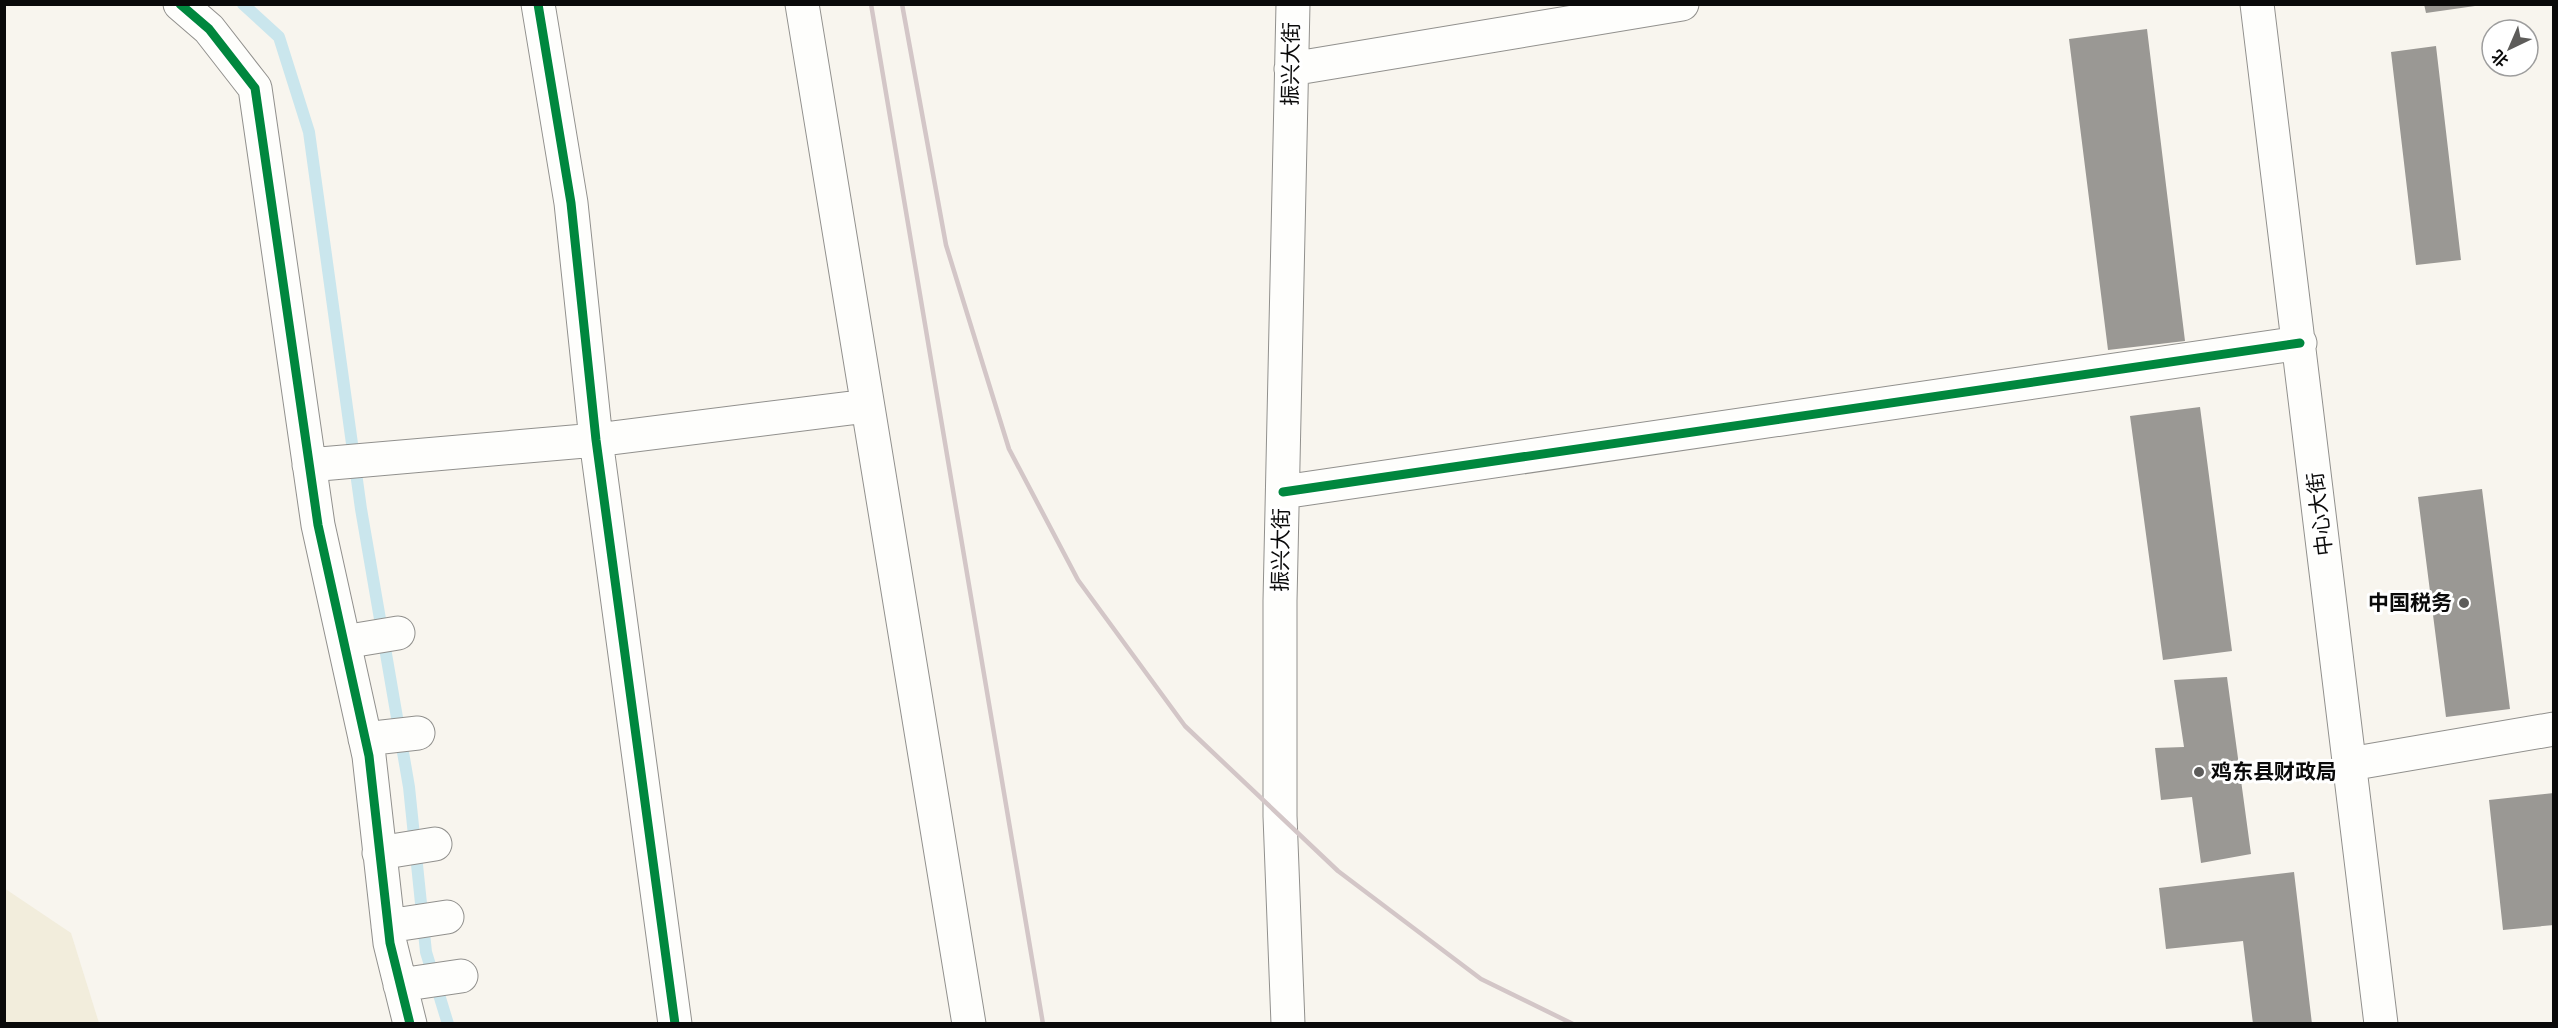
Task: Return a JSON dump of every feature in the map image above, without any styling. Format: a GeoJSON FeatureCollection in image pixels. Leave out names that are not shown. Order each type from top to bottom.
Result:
{"type":"FeatureCollection","features":[{"type":"Feature","properties":{"kind":"street"},"geometry":{"type":"LineString","coordinates":[[180,4],[209,29],[255,88],[318,525],[365,739],[388,926],[410,1023]]}},
{"type":"Feature","properties":{"kind":"street"},"geometry":{"type":"LineString","coordinates":[[538,4],[571,203],[596,440],[675,1023]]}},
{"type":"Feature","properties":{"kind":"street"},"geometry":{"type":"LineString","coordinates":[[802,4],[969,1023]]}},
{"type":"Feature","properties":{"kind":"street","name":"振兴大街"},"geometry":{"type":"LineString","coordinates":[[1288,1023],[1280,816],[1283,492],[1293,4]]}},
{"type":"Feature","properties":{"kind":"street"},"geometry":{"type":"LineString","coordinates":[[1291,69],[1682,4]]}},
{"type":"Feature","properties":{"kind":"street","name":"中心大街"},"geometry":{"type":"LineString","coordinates":[[2257,4],[2381,1023]]}},
{"type":"Feature","properties":{"kind":"street"},"geometry":{"type":"LineString","coordinates":[[1283,492],[2300,343]]}},
{"type":"Feature","properties":{"kind":"street"},"geometry":{"type":"LineString","coordinates":[[309,465],[596,440],[867,406]]}},
{"type":"Feature","properties":{"kind":"street"},"geometry":{"type":"LineString","coordinates":[[344,642],[398,633]]}},
{"type":"Feature","properties":{"kind":"street"},"geometry":{"type":"LineString","coordinates":[[2350,764],[2553,729]]}},
{"type":"Feature","properties":{"kind":"street"},"geometry":{"type":"LineString","coordinates":[[365,739],[418,733]]}},
{"type":"Feature","properties":{"kind":"street"},"geometry":{"type":"LineString","coordinates":[[379,853],[435,844]]}},
{"type":"Feature","properties":{"kind":"street"},"geometry":{"type":"LineString","coordinates":[[388,926],[447,917]]}},
{"type":"Feature","properties":{"kind":"street"},"geometry":{"type":"LineString","coordinates":[[400,985],[461,976]]}},
{"type":"Feature","properties":{"kind":"shaded area"},"geometry":{"type":"Polygon","coordinates":[[[4,888],[71,933],[99,1023],[5,1023],[4,888]]]}},
{"type":"Feature","properties":{"kind":"building"},"geometry":{"type":"Polygon","coordinates":[[[2424,4],[2475,4],[2475,6],[2426,13],[2424,4]]]}},
{"type":"Feature","properties":{"kind":"building"},"geometry":{"type":"Polygon","coordinates":[[[2147,29],[2185,341],[2108,350],[2069,39],[2147,29]]]}},
{"type":"Feature","properties":{"kind":"building"},"geometry":{"type":"Polygon","coordinates":[[[2436,46],[2461,260],[2416,265],[2391,52],[2436,46]]]}},
{"type":"Feature","properties":{"kind":"building"},"geometry":{"type":"Polygon","coordinates":[[[2200,407],[2232,651],[2163,660],[2130,416],[2200,407]]]}},
{"type":"Feature","properties":{"kind":"building","name":"中国税务"},"geometry":{"type":"Polygon","coordinates":[[[2482,489],[2510,709],[2446,717],[2418,497],[2482,489]]]}},
{"type":"Feature","properties":{"kind":"building","name":"鸡东县财政局"},"geometry":{"type":"Polygon","coordinates":[[[2227,677],[2251,854],[2201,863],[2192,797],[2161,800],[2155,748],[2184,747],[2174,680],[2227,677]]]}},
{"type":"Feature","properties":{"kind":"building"},"geometry":{"type":"Polygon","coordinates":[[[2554,793],[2554,925],[2503,930],[2489,800],[2554,793]]]}},
{"type":"Feature","properties":{"kind":"building"},"geometry":{"type":"Polygon","coordinates":[[[2294,872],[2312,1024],[2253,1024],[2243,941],[2166,949],[2159,888],[2294,872]]]}},
{"type":"Feature","properties":{"kind":"waterway"},"geometry":{"type":"LineString","coordinates":[[243,4],[279,37],[309,132],[361,509],[409,787],[426,952],[448,1024]]}},
{"type":"Feature","properties":{"kind":"railway"},"geometry":{"type":"LineString","coordinates":[[871,4],[1043,1024]]}},
{"type":"Feature","properties":{"kind":"railway"},"geometry":{"type":"LineString","coordinates":[[902,4],[946,245],[1009,449],[1078,580],[1185,726],[1338,871],[1481,979],[1573,1024]]}},
{"type":"Feature","properties":{"kind":"cycle path"},"geometry":{"type":"LineString","coordinates":[[180,4],[209,29],[255,88],[318,525],[369,756],[390,943],[410,1024]]}},
{"type":"Feature","properties":{"kind":"cycle path"},"geometry":{"type":"LineString","coordinates":[[538,4],[571,203],[596,440],[675,1024]]}},
{"type":"Feature","properties":{"kind":"cycle path"},"geometry":{"type":"LineString","coordinates":[[1283,492],[2300,343]]}},
{"type":"Feature","properties":{"kind":"place","name":"中国税务"},"geometry":{"type":"Point","coordinates":[2464,603]}},
{"type":"Feature","properties":{"kind":"place","name":"鸡东县财政局"},"geometry":{"type":"Point","coordinates":[2199,772]}}]}
